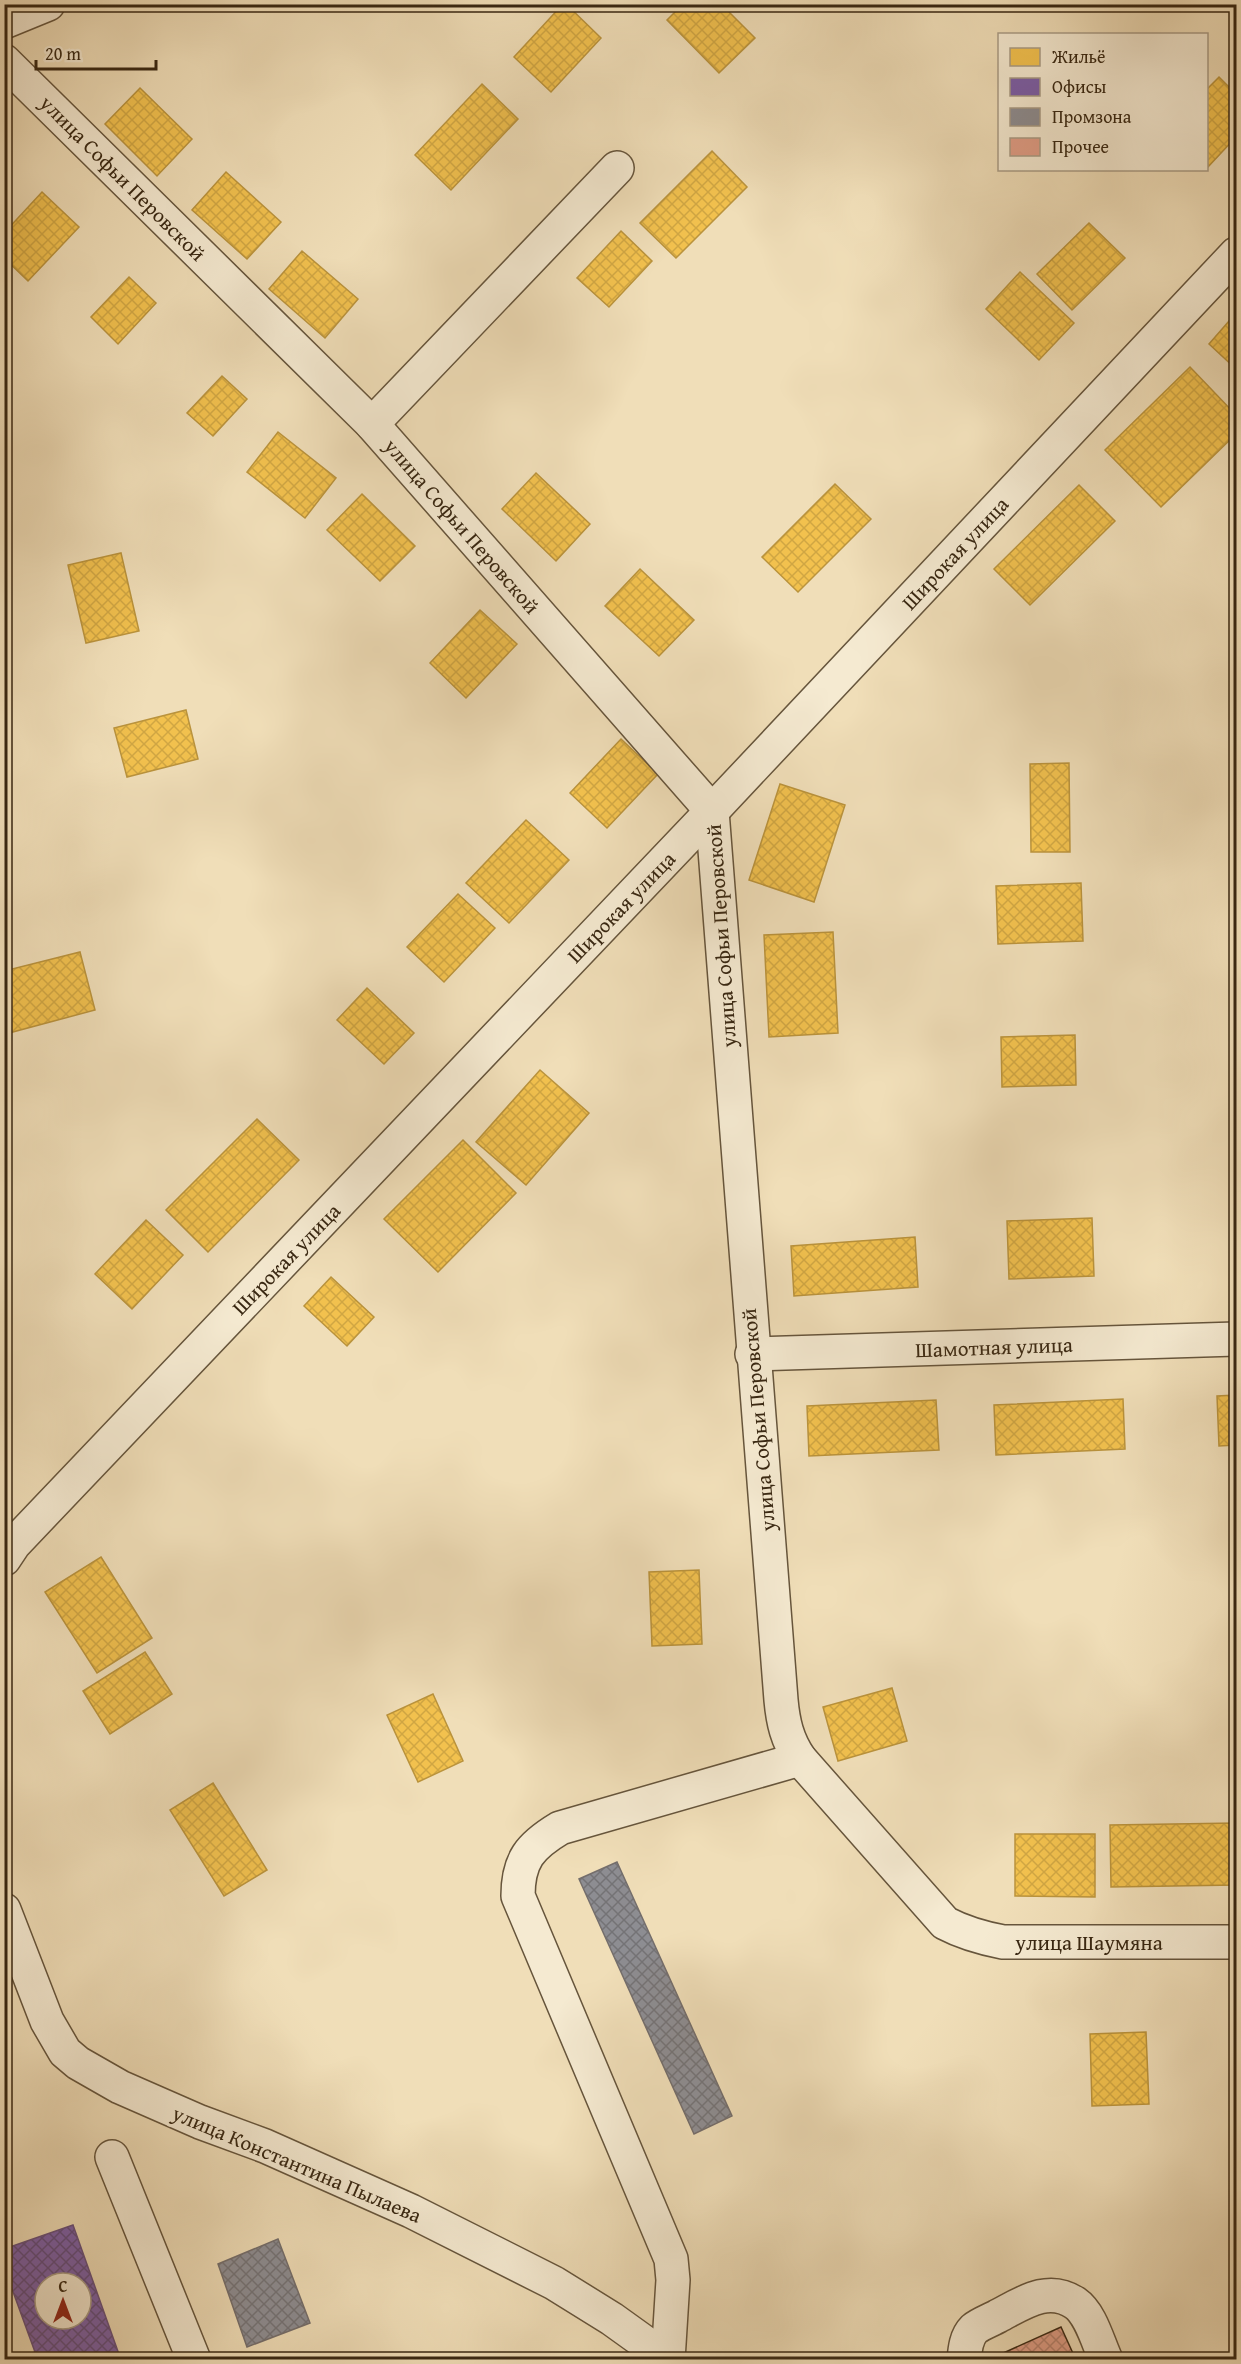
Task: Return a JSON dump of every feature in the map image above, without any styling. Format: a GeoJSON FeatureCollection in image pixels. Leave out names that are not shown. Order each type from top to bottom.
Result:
{"type":"FeatureCollection","features":[{"type":"Feature","properties":{"kind":"street"},"geometry":{"type":"LineString","coordinates":[[4,22],[48,4]]}},
{"type":"Feature","properties":{"kind":"street","name":"улица Софьи Перовской"},"geometry":{"type":"LineString","coordinates":[[4,61],[372,423],[712,811],[752,1354],[781,1700],[787,1736],[800,1759],[945,1923]]}},
{"type":"Feature","properties":{"kind":"street"},"geometry":{"type":"LineString","coordinates":[[372,423],[617,168]]}},
{"type":"Feature","properties":{"kind":"street","name":"Широкая улица"},"geometry":{"type":"LineString","coordinates":[[4,1558],[14,1544],[712,811],[1236,254]]}},
{"type":"Feature","properties":{"kind":"street","name":"Шамотная улица"},"geometry":{"type":"LineString","coordinates":[[752,1354],[1236,1339]]}},
{"type":"Feature","properties":{"kind":"street"},"geometry":{"type":"LineString","coordinates":[[668,2360],[673,2280],[671,2259],[518,1896],[518,1875],[525,1858],[538,1842],[560,1828],[800,1759]]}},
{"type":"Feature","properties":{"kind":"street","name":"улица Константина Пылаева"},"geometry":{"type":"LineString","coordinates":[[4,1910],[47,2021],[65,2052],[78,2063],[120,2087],[348,2182],[411,2211],[554,2283],[602,2312],[644,2342],[657,2360]]}},
{"type":"Feature","properties":{"kind":"street","name":"улица Шаумяна"},"geometry":{"type":"LineString","coordinates":[[945,1923],[980,1938],[1003,1942],[1236,1942]]}},
{"type":"Feature","properties":{"kind":"street"},"geometry":{"type":"LineString","coordinates":[[112,2157],[194,2360]]}},
{"type":"Feature","properties":{"kind":"street"},"geometry":{"type":"LineString","coordinates":[[964,2360],[966,2343],[975,2329],[1035,2296],[1048,2294],[1062,2296],[1077,2304],[1088,2320],[1106,2360]]}},
{"type":"Feature","properties":{"kind":"building: Жильё"},"geometry":{"type":"Polygon","coordinates":[[[563,4],[566,4],[601,38],[551,92],[514,57],[563,4]]]}},
{"type":"Feature","properties":{"kind":"building: Жильё"},"geometry":{"type":"Polygon","coordinates":[[[683,4],[721,4],[755,38],[719,73],[667,20],[683,4]]]}},
{"type":"Feature","properties":{"kind":"building: Жильё"},"geometry":{"type":"Polygon","coordinates":[[[1219,77],[1236,94],[1236,137],[1208,167],[1208,88],[1219,77]]]}},
{"type":"Feature","properties":{"kind":"building: Жильё"},"geometry":{"type":"Polygon","coordinates":[[[482,84],[518,119],[451,190],[415,155],[482,84]]]}},
{"type":"Feature","properties":{"kind":"building: Жильё"},"geometry":{"type":"Polygon","coordinates":[[[140,88],[192,139],[157,176],[105,124],[140,88]]]}},
{"type":"Feature","properties":{"kind":"building: Жильё"},"geometry":{"type":"Polygon","coordinates":[[[712,151],[747,187],[676,258],[640,223],[712,151]]]}},
{"type":"Feature","properties":{"kind":"building: Жильё"},"geometry":{"type":"Polygon","coordinates":[[[226,172],[281,222],[247,259],[192,210],[226,172]]]}},
{"type":"Feature","properties":{"kind":"building: Жильё"},"geometry":{"type":"Polygon","coordinates":[[[42,192],[79,227],[28,281],[4,258],[4,233],[42,192]]]}},
{"type":"Feature","properties":{"kind":"building: Жильё"},"geometry":{"type":"Polygon","coordinates":[[[1089,223],[1125,258],[1072,310],[1037,274],[1089,223]]]}},
{"type":"Feature","properties":{"kind":"building: Жильё"},"geometry":{"type":"Polygon","coordinates":[[[621,231],[652,261],[609,307],[577,278],[621,231]]]}},
{"type":"Feature","properties":{"kind":"building: Жильё"},"geometry":{"type":"Polygon","coordinates":[[[302,251],[358,299],[325,338],[269,289],[302,251]]]}},
{"type":"Feature","properties":{"kind":"building: Жильё"},"geometry":{"type":"Polygon","coordinates":[[[1020,272],[1074,323],[1039,360],[986,309],[1020,272]]]}},
{"type":"Feature","properties":{"kind":"building: Жильё"},"geometry":{"type":"Polygon","coordinates":[[[129,277],[156,303],[118,344],[91,317],[129,277]]]}},
{"type":"Feature","properties":{"kind":"building: Жильё"},"geometry":{"type":"Polygon","coordinates":[[[1236,313],[1236,369],[1209,344],[1236,313]]]}},
{"type":"Feature","properties":{"kind":"building: Жильё"},"geometry":{"type":"Polygon","coordinates":[[[1190,367],[1236,415],[1236,434],[1161,507],[1105,450],[1190,367]]]}},
{"type":"Feature","properties":{"kind":"building: Жильё"},"geometry":{"type":"Polygon","coordinates":[[[222,376],[247,399],[213,436],[187,413],[222,376]]]}},
{"type":"Feature","properties":{"kind":"building: Жильё"},"geometry":{"type":"Polygon","coordinates":[[[278,432],[336,478],[305,518],[247,472],[278,432]]]}},
{"type":"Feature","properties":{"kind":"building: Жильё"},"geometry":{"type":"Polygon","coordinates":[[[536,473],[590,524],[556,561],[502,509],[536,473]]]}},
{"type":"Feature","properties":{"kind":"building: Жильё"},"geometry":{"type":"Polygon","coordinates":[[[835,484],[871,519],[798,592],[762,557],[835,484]]]}},
{"type":"Feature","properties":{"kind":"building: Жильё"},"geometry":{"type":"Polygon","coordinates":[[[1079,485],[1115,521],[1030,605],[994,569],[1079,485]]]}},
{"type":"Feature","properties":{"kind":"building: Жильё"},"geometry":{"type":"Polygon","coordinates":[[[362,494],[415,546],[380,581],[327,530],[362,494]]]}},
{"type":"Feature","properties":{"kind":"building: Жильё"},"geometry":{"type":"Polygon","coordinates":[[[121,553],[139,631],[86,643],[68,565],[121,553]]]}},
{"type":"Feature","properties":{"kind":"building: Жильё"},"geometry":{"type":"Polygon","coordinates":[[[640,569],[694,620],[659,656],[605,606],[640,569]]]}},
{"type":"Feature","properties":{"kind":"building: Жильё"},"geometry":{"type":"Polygon","coordinates":[[[480,610],[517,644],[466,698],[430,663],[480,610]]]}},
{"type":"Feature","properties":{"kind":"building: Жильё"},"geometry":{"type":"Polygon","coordinates":[[[186,710],[198,759],[127,777],[114,728],[186,710]]]}},
{"type":"Feature","properties":{"kind":"building: Жильё"},"geometry":{"type":"Polygon","coordinates":[[[621,739],[658,774],[607,828],[570,793],[621,739]]]}},
{"type":"Feature","properties":{"kind":"building: Жильё"},"geometry":{"type":"Polygon","coordinates":[[[1069,763],[1070,852],[1031,852],[1030,764],[1069,763]]]}},
{"type":"Feature","properties":{"kind":"building: Жильё"},"geometry":{"type":"Polygon","coordinates":[[[780,784],[845,805],[814,902],[749,880],[780,784]]]}},
{"type":"Feature","properties":{"kind":"building: Жильё"},"geometry":{"type":"Polygon","coordinates":[[[526,820],[569,860],[509,923],[466,883],[526,820]]]}},
{"type":"Feature","properties":{"kind":"building: Жильё"},"geometry":{"type":"Polygon","coordinates":[[[1081,883],[1083,941],[998,944],[996,886],[1081,883]]]}},
{"type":"Feature","properties":{"kind":"building: Жильё"},"geometry":{"type":"Polygon","coordinates":[[[458,894],[495,928],[444,982],[407,947],[458,894]]]}},
{"type":"Feature","properties":{"kind":"building: Жильё"},"geometry":{"type":"Polygon","coordinates":[[[833,932],[838,1033],[769,1037],[764,935],[833,932]]]}},
{"type":"Feature","properties":{"kind":"building: Жильё"},"geometry":{"type":"Polygon","coordinates":[[[80,952],[95,1010],[9,1033],[4,1017],[4,971],[80,952]]]}},
{"type":"Feature","properties":{"kind":"building: Жильё"},"geometry":{"type":"Polygon","coordinates":[[[367,988],[414,1033],[384,1064],[337,1020],[367,988]]]}},
{"type":"Feature","properties":{"kind":"building: Жильё"},"geometry":{"type":"Polygon","coordinates":[[[1075,1035],[1076,1085],[1002,1087],[1001,1037],[1075,1035]]]}},
{"type":"Feature","properties":{"kind":"building: Жильё"},"geometry":{"type":"Polygon","coordinates":[[[540,1070],[589,1113],[526,1185],[476,1142],[540,1070]]]}},
{"type":"Feature","properties":{"kind":"building: Жильё"},"geometry":{"type":"Polygon","coordinates":[[[257,1119],[299,1160],[208,1252],[166,1210],[257,1119]]]}},
{"type":"Feature","properties":{"kind":"building: Жильё"},"geometry":{"type":"Polygon","coordinates":[[[463,1140],[516,1193],[438,1272],[384,1219],[463,1140]]]}},
{"type":"Feature","properties":{"kind":"building: Жильё"},"geometry":{"type":"Polygon","coordinates":[[[1092,1218],[1094,1276],[1009,1279],[1007,1221],[1092,1218]]]}},
{"type":"Feature","properties":{"kind":"building: Жильё"},"geometry":{"type":"Polygon","coordinates":[[[146,1220],[183,1255],[132,1309],[95,1274],[146,1220]]]}},
{"type":"Feature","properties":{"kind":"building: Жильё"},"geometry":{"type":"Polygon","coordinates":[[[915,1237],[918,1287],[794,1296],[791,1246],[915,1237]]]}},
{"type":"Feature","properties":{"kind":"building: Жильё"},"geometry":{"type":"Polygon","coordinates":[[[331,1277],[374,1317],[347,1346],[304,1306],[331,1277]]]}},
{"type":"Feature","properties":{"kind":"building: Жильё"},"geometry":{"type":"Polygon","coordinates":[[[1236,1395],[1236,1445],[1219,1446],[1217,1396],[1236,1395]]]}},
{"type":"Feature","properties":{"kind":"building: Жильё"},"geometry":{"type":"Polygon","coordinates":[[[1123,1399],[1125,1449],[996,1455],[994,1405],[1123,1399]]]}},
{"type":"Feature","properties":{"kind":"building: Жильё"},"geometry":{"type":"Polygon","coordinates":[[[936,1400],[939,1450],[809,1456],[807,1406],[936,1400]]]}},
{"type":"Feature","properties":{"kind":"building: Жильё"},"geometry":{"type":"Polygon","coordinates":[[[101,1557],[152,1638],[97,1673],[45,1592],[101,1557]]]}},
{"type":"Feature","properties":{"kind":"building: Жильё"},"geometry":{"type":"Polygon","coordinates":[[[699,1570],[702,1644],[652,1646],[649,1572],[699,1570]]]}},
{"type":"Feature","properties":{"kind":"building: Жильё"},"geometry":{"type":"Polygon","coordinates":[[[145,1652],[172,1694],[110,1734],[83,1691],[145,1652]]]}},
{"type":"Feature","properties":{"kind":"building: Жильё"},"geometry":{"type":"Polygon","coordinates":[[[892,1688],[907,1741],[838,1761],[823,1707],[892,1688]]]}},
{"type":"Feature","properties":{"kind":"building: Жильё"},"geometry":{"type":"Polygon","coordinates":[[[433,1694],[463,1761],[418,1782],[387,1715],[433,1694]]]}},
{"type":"Feature","properties":{"kind":"building: Жильё"},"geometry":{"type":"Polygon","coordinates":[[[213,1783],[267,1870],[224,1896],[170,1810],[213,1783]]]}},
{"type":"Feature","properties":{"kind":"building: Жильё"},"geometry":{"type":"Polygon","coordinates":[[[1236,1823],[1236,1885],[1111,1887],[1110,1825],[1236,1823]]]}},
{"type":"Feature","properties":{"kind":"building: Жильё"},"geometry":{"type":"Polygon","coordinates":[[[1015,1834],[1095,1834],[1095,1897],[1015,1896],[1015,1834]]]}},
{"type":"Feature","properties":{"kind":"building: Жильё"},"geometry":{"type":"Polygon","coordinates":[[[1146,2032],[1149,2104],[1092,2106],[1090,2034],[1146,2032]]]}},
{"type":"Feature","properties":{"kind":"building: Офисы"},"geometry":{"type":"Polygon","coordinates":[[[73,2225],[89,2271],[33,2271],[33,2331],[93,2331],[93,2281],[121,2360],[21,2360],[21,2357],[35,2352],[4,2267],[4,2249],[73,2225]]]}},
{"type":"Feature","properties":{"kind":"building: Промзона"},"geometry":{"type":"Polygon","coordinates":[[[617,1862],[732,2116],[694,2134],[579,1879],[617,1862]]]}},
{"type":"Feature","properties":{"kind":"building: Промзона"},"geometry":{"type":"Polygon","coordinates":[[[278,2239],[310,2323],[247,2347],[218,2264],[278,2239]]]}},
{"type":"Feature","properties":{"kind":"building: Прочее"},"geometry":{"type":"Polygon","coordinates":[[[1061,2327],[1076,2360],[990,2359],[1061,2327]]]}}]}
